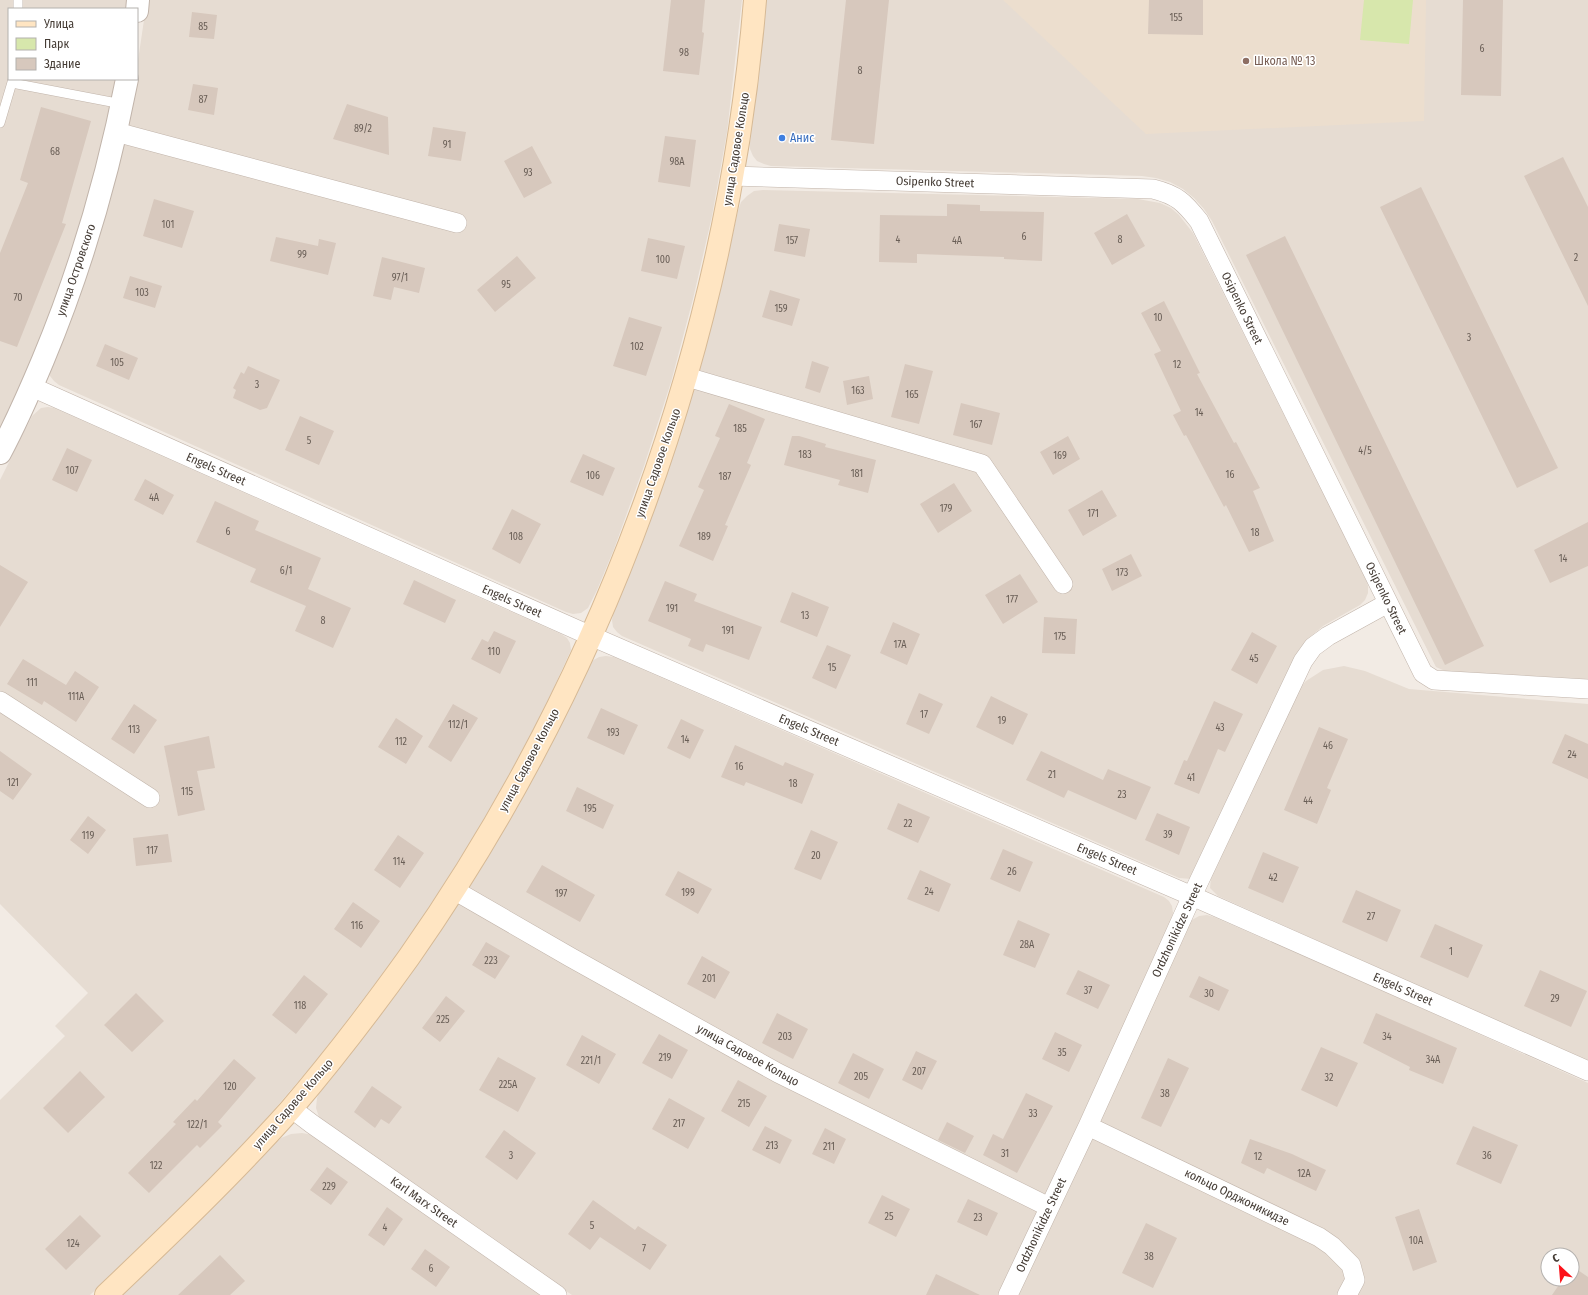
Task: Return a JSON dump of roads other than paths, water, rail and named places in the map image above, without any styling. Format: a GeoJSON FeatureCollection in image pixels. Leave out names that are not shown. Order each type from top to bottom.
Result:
{"type":"FeatureCollection","features":[{"type":"Feature","properties":{"kind":"main road","name":"улица Садовое Кольцо"},"geometry":{"type":"LineString","coordinates":[[106,1295],[250,1153],[292,1108],[361,1022],[424,935],[454,890],[527,766],[568,686],[591,636],[642,513],[687,377],[712,274],[732,176],[745,91],[754,0]]}},
{"type":"Feature","properties":{"kind":"street","name":"улица Островского"},"geometry":{"type":"LineString","coordinates":[[0,453],[32,387],[58,324],[81,262],[100,197],[127,80]]}},
{"type":"Feature","properties":{"kind":"street"},"geometry":{"type":"LineString","coordinates":[[116,132],[457,223]]}},
{"type":"Feature","properties":{"kind":"street","name":"Osipenko Street"},"geometry":{"type":"LineString","coordinates":[[732,176],[1153,189],[1177,198],[1199,221],[1423,673],[1434,680],[1588,689]]}},
{"type":"Feature","properties":{"kind":"street"},"geometry":{"type":"LineString","coordinates":[[687,377],[982,464],[1063,584]]}},
{"type":"Feature","properties":{"kind":"street","name":"Engels Street"},"geometry":{"type":"LineString","coordinates":[[32,387],[591,636],[1192,896],[1588,1071]]}},
{"type":"Feature","properties":{"kind":"street","name":"Ordzhonikidze Street"},"geometry":{"type":"LineString","coordinates":[[1008,1295],[1088,1126],[1192,896],[1304,661],[1314,647],[1328,636],[1388,602]]}},
{"type":"Feature","properties":{"kind":"street"},"geometry":{"type":"LineString","coordinates":[[0,701],[150,798]]}},
{"type":"Feature","properties":{"kind":"street","name":"улица Садовое Кольцо"},"geometry":{"type":"LineString","coordinates":[[454,890],[577,961],[778,1073],[1049,1207]]}},
{"type":"Feature","properties":{"kind":"street","name":"Karl Marx Street"},"geometry":{"type":"LineString","coordinates":[[292,1108],[312,1124],[557,1295]]}},
{"type":"Feature","properties":{"kind":"street","name":"кольцо Орджоникидзе"},"geometry":{"type":"LineString","coordinates":[[1088,1126],[1319,1237],[1332,1246],[1351,1265],[1355,1280],[1347,1295]]}},
{"type":"Feature","properties":{"kind":"lane"},"geometry":{"type":"LineString","coordinates":[[0,123],[12,81],[122,104]]}},
{"type":"Feature","properties":{"kind":"place","name":"Школа № 13"},"geometry":{"type":"Point","coordinates":[1246,61]}},
{"type":"Feature","properties":{"kind":"place","name":"Анис"},"geometry":{"type":"Point","coordinates":[782,138]}}]}
